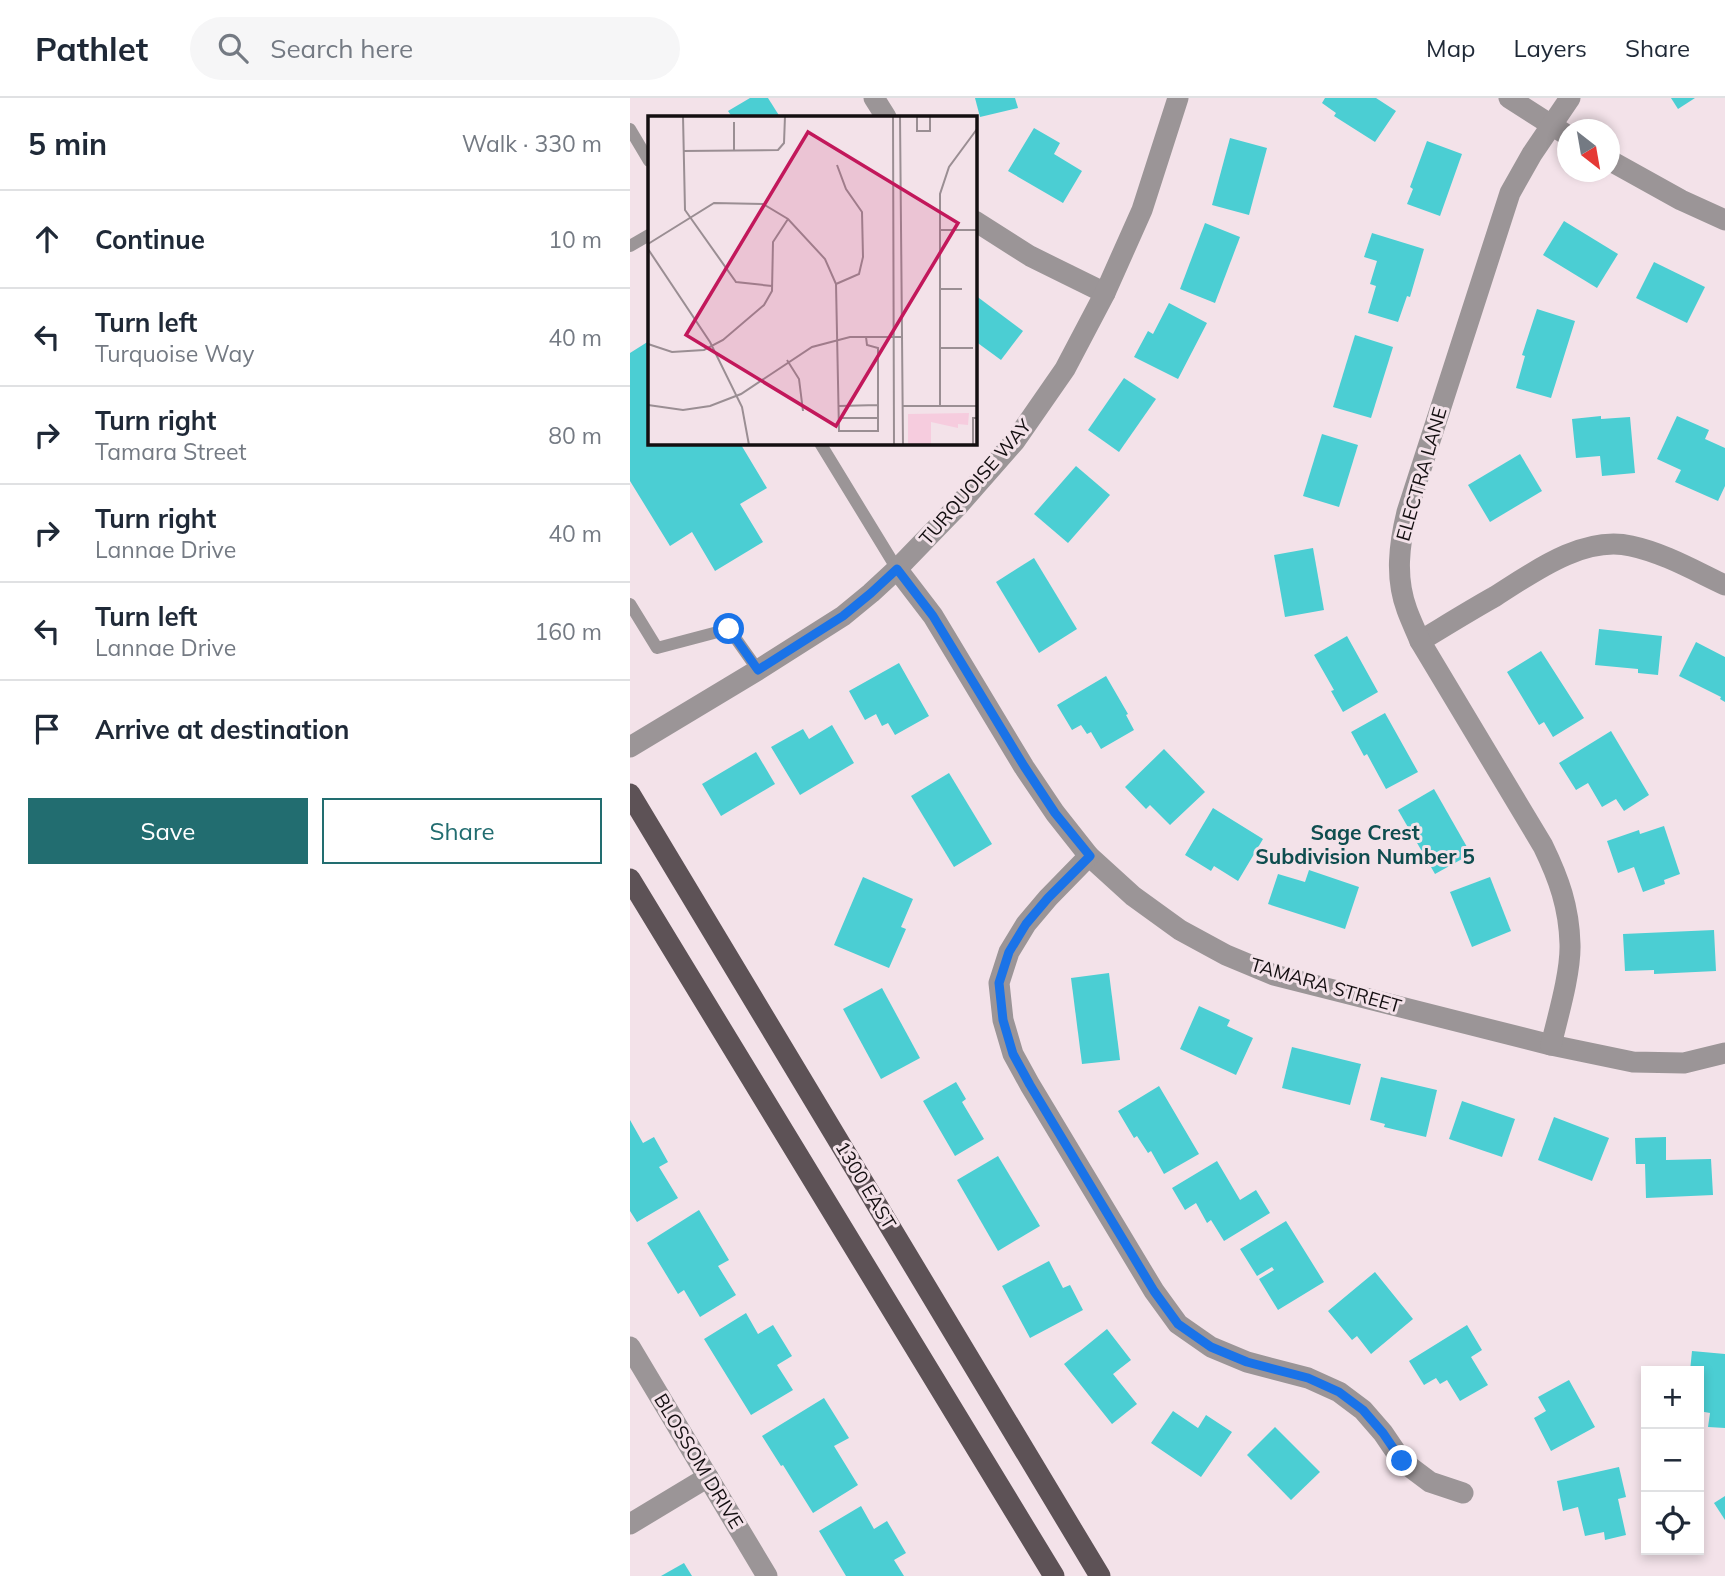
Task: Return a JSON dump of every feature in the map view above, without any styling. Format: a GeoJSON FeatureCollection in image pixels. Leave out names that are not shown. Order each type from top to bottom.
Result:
{"type":"FeatureCollection","features":[{"type":"Feature","properties":{"kind":"main road","name":"1300 EAST"},"geometry":{"type":"LineString","coordinates":[[630,794],[1100,1576]]}},
{"type":"Feature","properties":{"kind":"main road"},"geometry":{"type":"LineString","coordinates":[[630,879],[1054,1576]]}},
{"type":"Feature","properties":{"kind":"street"},"geometry":{"type":"LineString","coordinates":[[874,98],[885,116]]}},
{"type":"Feature","properties":{"kind":"street","name":"TURQUOISE WAY"},"geometry":{"type":"LineString","coordinates":[[630,747],[843,616],[897,569],[958,506],[1015,441],[1065,369],[1105,293],[1142,210],[1178,98]]}},
{"type":"Feature","properties":{"kind":"street"},"geometry":{"type":"LineString","coordinates":[[1509,98],[1557,129]]}},
{"type":"Feature","properties":{"kind":"street","name":"ELECTRA LANE"},"geometry":{"type":"LineString","coordinates":[[1563,119],[1570,98]]}},
{"type":"Feature","properties":{"kind":"street","name":"ELECTRA LANE"},"geometry":{"type":"LineString","coordinates":[[1551,1045],[1571,946],[1559,878],[1543,846],[1420,641],[1406,608],[1399,575],[1400,539],[1407,512],[1510,193],[1532,154],[1557,132]]}},
{"type":"Feature","properties":{"kind":"street"},"geometry":{"type":"LineString","coordinates":[[1620,166],[1681,200],[1725,220]]}},
{"type":"Feature","properties":{"kind":"street"},"geometry":{"type":"LineString","coordinates":[[976,222],[1030,256],[1105,293]]}},
{"type":"Feature","properties":{"kind":"street"},"geometry":{"type":"LineString","coordinates":[[1420,641],[1548,564],[1576,551],[1602,545],[1628,545],[1652,552],[1725,585]]}},
{"type":"Feature","properties":{"kind":"street","name":"TAMARA STREET"},"geometry":{"type":"LineString","coordinates":[[897,569],[933,616],[1055,813],[1090,856],[1133,896],[1226,956],[1274,975],[1551,1045],[1633,1062],[1684,1063],[1725,1053]]}},
{"type":"Feature","properties":{"kind":"street"},"geometry":{"type":"LineString","coordinates":[[1090,856],[1026,924],[1009,952],[999,983],[1003,1020],[1013,1054],[1030,1085],[1154,1291],[1178,1324],[1211,1347],[1247,1362],[1308,1378],[1339,1392],[1363,1410],[1402,1461],[1430,1482],[1463,1493]]}},
{"type":"Feature","properties":{"kind":"street","name":"BLOSSOM DRIVE"},"geometry":{"type":"LineString","coordinates":[[630,1347],[767,1576]]}},
{"type":"Feature","properties":{"kind":"street"},"geometry":{"type":"LineString","coordinates":[[630,1524],[708,1477]]}},
{"type":"Feature","properties":{"kind":"lane"},"geometry":{"type":"LineString","coordinates":[[630,129],[636,151]]}},
{"type":"Feature","properties":{"kind":"lane"},"geometry":{"type":"LineString","coordinates":[[630,246],[648,235]]}},
{"type":"Feature","properties":{"kind":"lane"},"geometry":{"type":"LineString","coordinates":[[821,444],[897,569]]}},
{"type":"Feature","properties":{"kind":"lane"},"geometry":{"type":"LineString","coordinates":[[630,604],[657,648],[729,629],[758,670]]}},
{"type":"Feature","properties":{"kind":"building"},"geometry":{"type":"Polygon","coordinates":[[[750,98],[768,98],[779,116],[731,116],[728,111],[750,98]]]}},
{"type":"Feature","properties":{"kind":"building"},"geometry":{"type":"Polygon","coordinates":[[[975,98],[1015,98],[1018,108],[980,117],[975,98]]]}},
{"type":"Feature","properties":{"kind":"building"},"geometry":{"type":"Polygon","coordinates":[[[1325,98],[1376,98],[1396,111],[1375,142],[1334,116],[1336,113],[1322,103],[1325,98]]]}},
{"type":"Feature","properties":{"kind":"building"},"geometry":{"type":"Polygon","coordinates":[[[1671,98],[1695,98],[1678,109],[1671,98]]]}},
{"type":"Feature","properties":{"kind":"building"},"geometry":{"type":"Polygon","coordinates":[[[1034,128],[1060,143],[1054,154],[1082,171],[1063,203],[1008,171],[1034,128]]]}},
{"type":"Feature","properties":{"kind":"building"},"geometry":{"type":"Polygon","coordinates":[[[1230,138],[1267,148],[1249,215],[1212,205],[1230,138]]]}},
{"type":"Feature","properties":{"kind":"building"},"geometry":{"type":"Polygon","coordinates":[[[1427,141],[1462,154],[1440,216],[1407,204],[1413,189],[1410,187],[1427,141]]]}},
{"type":"Feature","properties":{"kind":"building"},"geometry":{"type":"Polygon","coordinates":[[[1564,221],[1618,254],[1597,288],[1543,255],[1564,221]]]}},
{"type":"Feature","properties":{"kind":"building"},"geometry":{"type":"Polygon","coordinates":[[[1205,223],[1240,237],[1215,303],[1180,289],[1205,223]]]}},
{"type":"Feature","properties":{"kind":"building"},"geometry":{"type":"Polygon","coordinates":[[[1372,233],[1424,249],[1410,297],[1407,296],[1398,322],[1368,313],[1376,286],[1370,284],[1377,261],[1364,257],[1372,233]]]}},
{"type":"Feature","properties":{"kind":"building"},"geometry":{"type":"Polygon","coordinates":[[[1654,262],[1705,287],[1687,323],[1636,298],[1654,262]]]}},
{"type":"Feature","properties":{"kind":"building"},"geometry":{"type":"Polygon","coordinates":[[[976,296],[1023,331],[1001,360],[976,342],[976,296]]]}},
{"type":"Feature","properties":{"kind":"building"},"geometry":{"type":"Polygon","coordinates":[[[1169,303],[1207,323],[1178,379],[1134,357],[1148,331],[1153,334],[1169,303]]]}},
{"type":"Feature","properties":{"kind":"building"},"geometry":{"type":"Polygon","coordinates":[[[1537,309],[1575,321],[1551,398],[1516,388],[1525,356],[1522,355],[1537,309]]]}},
{"type":"Feature","properties":{"kind":"building"},"geometry":{"type":"Polygon","coordinates":[[[1355,335],[1393,347],[1371,418],[1333,407],[1355,335]]]}},
{"type":"Feature","properties":{"kind":"building"},"geometry":{"type":"Polygon","coordinates":[[[648,342],[648,444],[741,444],[767,488],[740,504],[763,542],[715,571],[692,532],[670,546],[630,481],[630,353],[648,342]]]}},
{"type":"Feature","properties":{"kind":"building"},"geometry":{"type":"Polygon","coordinates":[[[1124,378],[1156,399],[1119,452],[1088,430],[1124,378]]]}},
{"type":"Feature","properties":{"kind":"building"},"geometry":{"type":"Polygon","coordinates":[[[1601,416],[1601,419],[1630,417],[1635,473],[1602,476],[1600,456],[1576,458],[1572,419],[1601,416]]]}},
{"type":"Feature","properties":{"kind":"building"},"geometry":{"type":"Polygon","coordinates":[[[1677,416],[1709,430],[1705,439],[1725,448],[1725,486],[1718,501],[1675,482],[1681,470],[1657,459],[1677,416]]]}},
{"type":"Feature","properties":{"kind":"building"},"geometry":{"type":"Polygon","coordinates":[[[1322,434],[1358,445],[1339,507],[1303,496],[1322,434]]]}},
{"type":"Feature","properties":{"kind":"building"},"geometry":{"type":"Polygon","coordinates":[[[1520,454],[1542,491],[1490,522],[1468,485],[1520,454]]]}},
{"type":"Feature","properties":{"kind":"building"},"geometry":{"type":"Polygon","coordinates":[[[1076,466],[1110,495],[1068,543],[1034,514],[1076,466]]]}},
{"type":"Feature","properties":{"kind":"building"},"geometry":{"type":"Polygon","coordinates":[[[1313,548],[1324,610],[1285,617],[1274,555],[1313,548]]]}},
{"type":"Feature","properties":{"kind":"building"},"geometry":{"type":"Polygon","coordinates":[[[1034,558],[1077,629],[1039,653],[996,582],[1034,558]]]}},
{"type":"Feature","properties":{"kind":"building"},"geometry":{"type":"Polygon","coordinates":[[[1599,629],[1662,636],[1658,675],[1638,673],[1638,669],[1595,665],[1599,629]]]}},
{"type":"Feature","properties":{"kind":"building"},"geometry":{"type":"Polygon","coordinates":[[[1347,636],[1378,692],[1343,712],[1314,655],[1347,636]]]}},
{"type":"Feature","properties":{"kind":"building"},"geometry":{"type":"Polygon","coordinates":[[[1696,642],[1725,657],[1725,702],[1721,697],[1679,676],[1696,642]]]}},
{"type":"Feature","properties":{"kind":"building"},"geometry":{"type":"Polygon","coordinates":[[[1541,651],[1584,718],[1553,737],[1544,722],[1539,725],[1507,672],[1541,651]]]}},
{"type":"Feature","properties":{"kind":"building"},"geometry":{"type":"Polygon","coordinates":[[[899,663],[929,716],[895,735],[888,723],[882,726],[876,714],[865,720],[849,691],[899,663]]]}},
{"type":"Feature","properties":{"kind":"building"},"geometry":{"type":"Polygon","coordinates":[[[1106,676],[1134,730],[1101,749],[1091,732],[1087,734],[1081,725],[1072,730],[1057,705],[1106,676]]]}},
{"type":"Feature","properties":{"kind":"building"},"geometry":{"type":"Polygon","coordinates":[[[1385,713],[1418,772],[1386,789],[1367,754],[1364,756],[1351,732],[1385,713]]]}},
{"type":"Feature","properties":{"kind":"building"},"geometry":{"type":"Polygon","coordinates":[[[832,725],[854,763],[800,795],[771,747],[803,729],[809,739],[832,725]]]}},
{"type":"Feature","properties":{"kind":"building"},"geometry":{"type":"Polygon","coordinates":[[[1611,731],[1649,795],[1624,811],[1616,799],[1602,807],[1588,783],[1576,790],[1559,763],[1611,731]]]}},
{"type":"Feature","properties":{"kind":"building"},"geometry":{"type":"Polygon","coordinates":[[[1164,749],[1205,792],[1170,825],[1150,805],[1146,809],[1125,787],[1164,749]]]}},
{"type":"Feature","properties":{"kind":"building"},"geometry":{"type":"Polygon","coordinates":[[[756,752],[775,784],[721,816],[702,784],[756,752]]]}},
{"type":"Feature","properties":{"kind":"building"},"geometry":{"type":"Polygon","coordinates":[[[949,773],[992,844],[954,867],[911,796],[949,773]]]}},
{"type":"Feature","properties":{"kind":"building"},"geometry":{"type":"Polygon","coordinates":[[[1434,789],[1471,854],[1435,874],[1398,810],[1434,789]]]}},
{"type":"Feature","properties":{"kind":"building"},"geometry":{"type":"Polygon","coordinates":[[[1213,808],[1263,839],[1238,881],[1214,866],[1211,871],[1185,855],[1213,808]]]}},
{"type":"Feature","properties":{"kind":"building"},"geometry":{"type":"Polygon","coordinates":[[[1664,826],[1680,874],[1664,880],[1665,884],[1643,892],[1634,867],[1618,873],[1607,841],[1639,830],[1640,834],[1664,826]]]}},
{"type":"Feature","properties":{"kind":"building"},"geometry":{"type":"Polygon","coordinates":[[[1309,870],[1359,887],[1345,929],[1268,904],[1278,874],[1305,882],[1309,870]]]}},
{"type":"Feature","properties":{"kind":"building"},"geometry":{"type":"Polygon","coordinates":[[[863,877],[913,899],[901,927],[906,929],[889,968],[834,945],[863,877]]]}},
{"type":"Feature","properties":{"kind":"building"},"geometry":{"type":"Polygon","coordinates":[[[1490,877],[1511,931],[1472,947],[1450,892],[1490,877]]]}},
{"type":"Feature","properties":{"kind":"building"},"geometry":{"type":"Polygon","coordinates":[[[1714,930],[1716,971],[1654,974],[1654,970],[1625,971],[1623,934],[1714,930]]]}},
{"type":"Feature","properties":{"kind":"building"},"geometry":{"type":"Polygon","coordinates":[[[1109,973],[1120,1060],[1082,1064],[1071,978],[1109,973]]]}},
{"type":"Feature","properties":{"kind":"building"},"geometry":{"type":"Polygon","coordinates":[[[882,988],[920,1058],[881,1079],[843,1009],[882,988]]]}},
{"type":"Feature","properties":{"kind":"building"},"geometry":{"type":"Polygon","coordinates":[[[1199,1006],[1230,1020],[1227,1026],[1253,1038],[1236,1075],[1180,1049],[1199,1006]]]}},
{"type":"Feature","properties":{"kind":"building"},"geometry":{"type":"Polygon","coordinates":[[[1292,1047],[1361,1064],[1350,1105],[1282,1088],[1292,1047]]]}},
{"type":"Feature","properties":{"kind":"building"},"geometry":{"type":"Polygon","coordinates":[[[1381,1077],[1437,1090],[1426,1137],[1384,1127],[1385,1124],[1370,1120],[1381,1077]]]}},
{"type":"Feature","properties":{"kind":"building"},"geometry":{"type":"Polygon","coordinates":[[[956,1082],[966,1099],[962,1102],[984,1139],[955,1156],[923,1101],[956,1082]]]}},
{"type":"Feature","properties":{"kind":"building"},"geometry":{"type":"Polygon","coordinates":[[[1159,1086],[1199,1154],[1164,1174],[1151,1151],[1148,1153],[1137,1136],[1134,1138],[1118,1111],[1159,1086]]]}},
{"type":"Feature","properties":{"kind":"building"},"geometry":{"type":"Polygon","coordinates":[[[1462,1101],[1515,1119],[1502,1157],[1449,1139],[1462,1101]]]}},
{"type":"Feature","properties":{"kind":"building"},"geometry":{"type":"Polygon","coordinates":[[[1554,1117],[1609,1138],[1592,1181],[1538,1160],[1554,1117]]]}},
{"type":"Feature","properties":{"kind":"building"},"geometry":{"type":"Polygon","coordinates":[[[630,1120],[643,1143],[654,1137],[668,1162],[659,1167],[678,1198],[637,1222],[630,1211],[630,1120]]]}},
{"type":"Feature","properties":{"kind":"building"},"geometry":{"type":"Polygon","coordinates":[[[1666,1137],[1666,1160],[1711,1159],[1713,1195],[1646,1198],[1645,1164],[1636,1164],[1635,1138],[1666,1137]]]}},
{"type":"Feature","properties":{"kind":"building"},"geometry":{"type":"Polygon","coordinates":[[[998,1156],[1040,1226],[998,1251],[957,1180],[998,1156]]]}},
{"type":"Feature","properties":{"kind":"building"},"geometry":{"type":"Polygon","coordinates":[[[1217,1161],[1240,1200],[1256,1190],[1270,1213],[1224,1241],[1211,1220],[1207,1223],[1196,1203],[1185,1210],[1172,1188],[1217,1161]]]}},
{"type":"Feature","properties":{"kind":"building"},"geometry":{"type":"Polygon","coordinates":[[[699,1210],[729,1260],[718,1266],[736,1295],[700,1317],[684,1290],[678,1294],[647,1243],[699,1210]]]}},
{"type":"Feature","properties":{"kind":"building"},"geometry":{"type":"Polygon","coordinates":[[[1286,1221],[1324,1282],[1278,1310],[1259,1279],[1274,1270],[1272,1267],[1257,1276],[1240,1249],[1286,1221]]]}},
{"type":"Feature","properties":{"kind":"building"},"geometry":{"type":"Polygon","coordinates":[[[1049,1261],[1063,1288],[1070,1285],[1083,1310],[1030,1338],[1002,1286],[1049,1261]]]}},
{"type":"Feature","properties":{"kind":"building"},"geometry":{"type":"Polygon","coordinates":[[[1375,1272],[1413,1319],[1371,1354],[1357,1336],[1352,1340],[1328,1311],[1375,1272]]]}},
{"type":"Feature","properties":{"kind":"building"},"geometry":{"type":"Polygon","coordinates":[[[746,1313],[758,1334],[773,1325],[792,1356],[777,1365],[793,1390],[751,1415],[704,1339],[746,1313]]]}},
{"type":"Feature","properties":{"kind":"building"},"geometry":{"type":"Polygon","coordinates":[[[1467,1325],[1482,1350],[1471,1357],[1488,1385],[1460,1401],[1447,1380],[1440,1384],[1436,1378],[1424,1385],[1409,1361],[1467,1325]]]}},
{"type":"Feature","properties":{"kind":"building"},"geometry":{"type":"Polygon","coordinates":[[[1107,1329],[1131,1360],[1113,1374],[1137,1404],[1112,1424],[1064,1364],[1107,1329]]]}},
{"type":"Feature","properties":{"kind":"building"},"geometry":{"type":"Polygon","coordinates":[[[1692,1351],[1725,1354],[1725,1428],[1708,1427],[1710,1413],[1704,1412],[1704,1366],[1690,1366],[1692,1351]]]}},
{"type":"Feature","properties":{"kind":"building"},"geometry":{"type":"Polygon","coordinates":[[[1569,1380],[1595,1427],[1551,1451],[1534,1418],[1546,1411],[1538,1397],[1569,1380]]]}},
{"type":"Feature","properties":{"kind":"building"},"geometry":{"type":"Polygon","coordinates":[[[824,1398],[849,1438],[834,1446],[858,1485],[813,1513],[762,1436],[824,1398]]]}},
{"type":"Feature","properties":{"kind":"building"},"geometry":{"type":"Polygon","coordinates":[[[1173,1411],[1198,1428],[1206,1415],[1232,1432],[1201,1477],[1151,1443],[1173,1411]]]}},
{"type":"Feature","properties":{"kind":"building"},"geometry":{"type":"Polygon","coordinates":[[[1275,1427],[1320,1472],[1291,1500],[1247,1455],[1275,1427]]]}},
{"type":"Feature","properties":{"kind":"building"},"geometry":{"type":"Polygon","coordinates":[[[1619,1467],[1626,1497],[1618,1499],[1626,1535],[1605,1540],[1604,1532],[1585,1536],[1578,1507],[1563,1511],[1557,1481],[1619,1467]]]}},
{"type":"Feature","properties":{"kind":"building"},"geometry":{"type":"Polygon","coordinates":[[[1725,1496],[1725,1520],[1714,1503],[1725,1496]]]}},
{"type":"Feature","properties":{"kind":"building"},"geometry":{"type":"Polygon","coordinates":[[[861,1506],[874,1529],[887,1521],[906,1553],[894,1560],[904,1576],[846,1576],[819,1531],[861,1506]]]}},
{"type":"Feature","properties":{"kind":"building"},"geometry":{"type":"Polygon","coordinates":[[[684,1563],[692,1576],[661,1576],[684,1563]]]}},
{"type":"Feature","properties":{"kind":"district","name":"Sage Crest Subdivision Number 5"},"geometry":{"type":"Point","coordinates":[1365,844]}},
{"type":"Feature","properties":{"kind":"route"},"geometry":{"type":"LineString","coordinates":[[729,629],[758,670],[843,616],[897,569],[933,616],[1055,813],[1090,856],[1026,924],[1009,952],[999,983],[1003,1020],[1013,1054],[1030,1085],[1154,1291],[1178,1324],[1211,1347],[1247,1362],[1308,1378],[1339,1392],[1363,1410],[1402,1461]]}}]}
